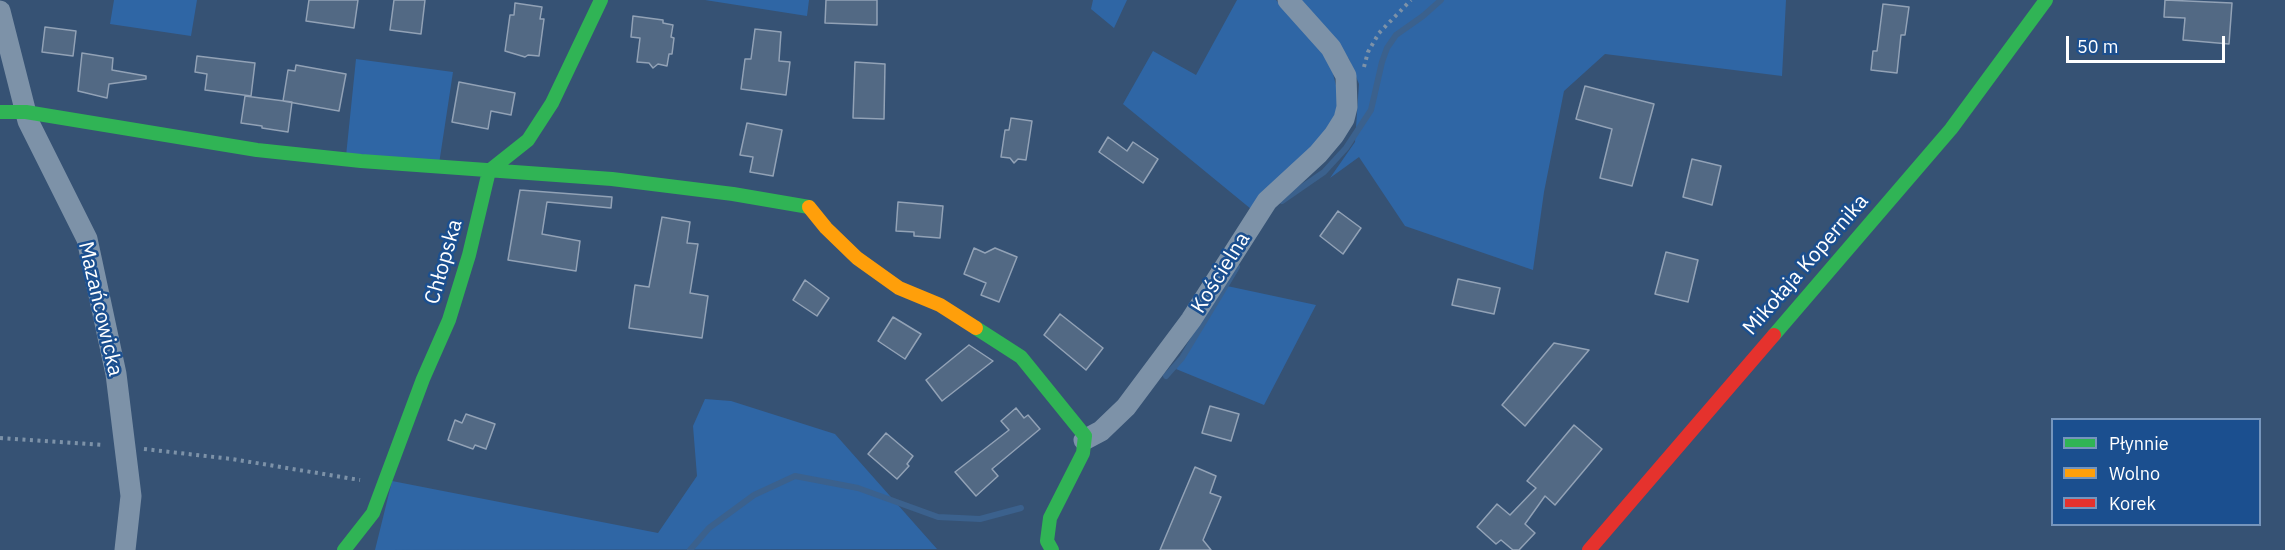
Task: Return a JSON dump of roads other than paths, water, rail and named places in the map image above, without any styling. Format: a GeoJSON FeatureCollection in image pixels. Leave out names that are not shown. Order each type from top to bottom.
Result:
{"type":"FeatureCollection","features":[{"type":"Feature","properties":{"kind":"street"},"geometry":{"type":"LineString","coordinates":[[489,171],[528,140],[552,103],[601,0]]}},
{"type":"Feature","properties":{"kind":"street","name":"Kościelna"},"geometry":{"type":"LineString","coordinates":[[1084,440],[1101,431],[1126,407],[1191,320],[1267,201],[1318,154],[1334,135],[1344,118],[1347,107],[1346,76],[1331,48],[1288,0]]}},
{"type":"Feature","properties":{"kind":"street","name":"Mikołaja Kopernika"},"geometry":{"type":"LineString","coordinates":[[1589,550],[1951,129],[2046,0]]}},
{"type":"Feature","properties":{"kind":"street","name":"Mazańcowicka"},"geometry":{"type":"LineString","coordinates":[[0,11],[28,121],[87,239],[116,374],[125,447],[130,496],[125,550]]}},
{"type":"Feature","properties":{"kind":"street"},"geometry":{"type":"LineString","coordinates":[[0,112],[26,112],[257,150],[361,161],[612,179],[733,194],[809,207],[826,228],[857,258],[899,288],[940,306],[1021,357],[1085,436],[1083,453],[1050,518],[1047,541],[1052,550]]}},
{"type":"Feature","properties":{"kind":"street","name":"Chłopska"},"geometry":{"type":"LineString","coordinates":[[345,550],[373,513],[423,379],[449,320],[469,255],[489,171]]}},
{"type":"Feature","properties":{"kind":"waterway"},"geometry":{"type":"LineString","coordinates":[[1282,201],[1324,172],[1346,148],[1371,110],[1387,48],[1396,35],[1441,0]]}},
{"type":"Feature","properties":{"kind":"waterway"},"geometry":{"type":"LineString","coordinates":[[1166,376],[1182,358],[1237,267]]}},
{"type":"Feature","properties":{"kind":"waterway"},"geometry":{"type":"LineString","coordinates":[[690,550],[709,528],[754,495],[795,476],[858,488],[938,517],[980,519],[1021,508]]}}]}
